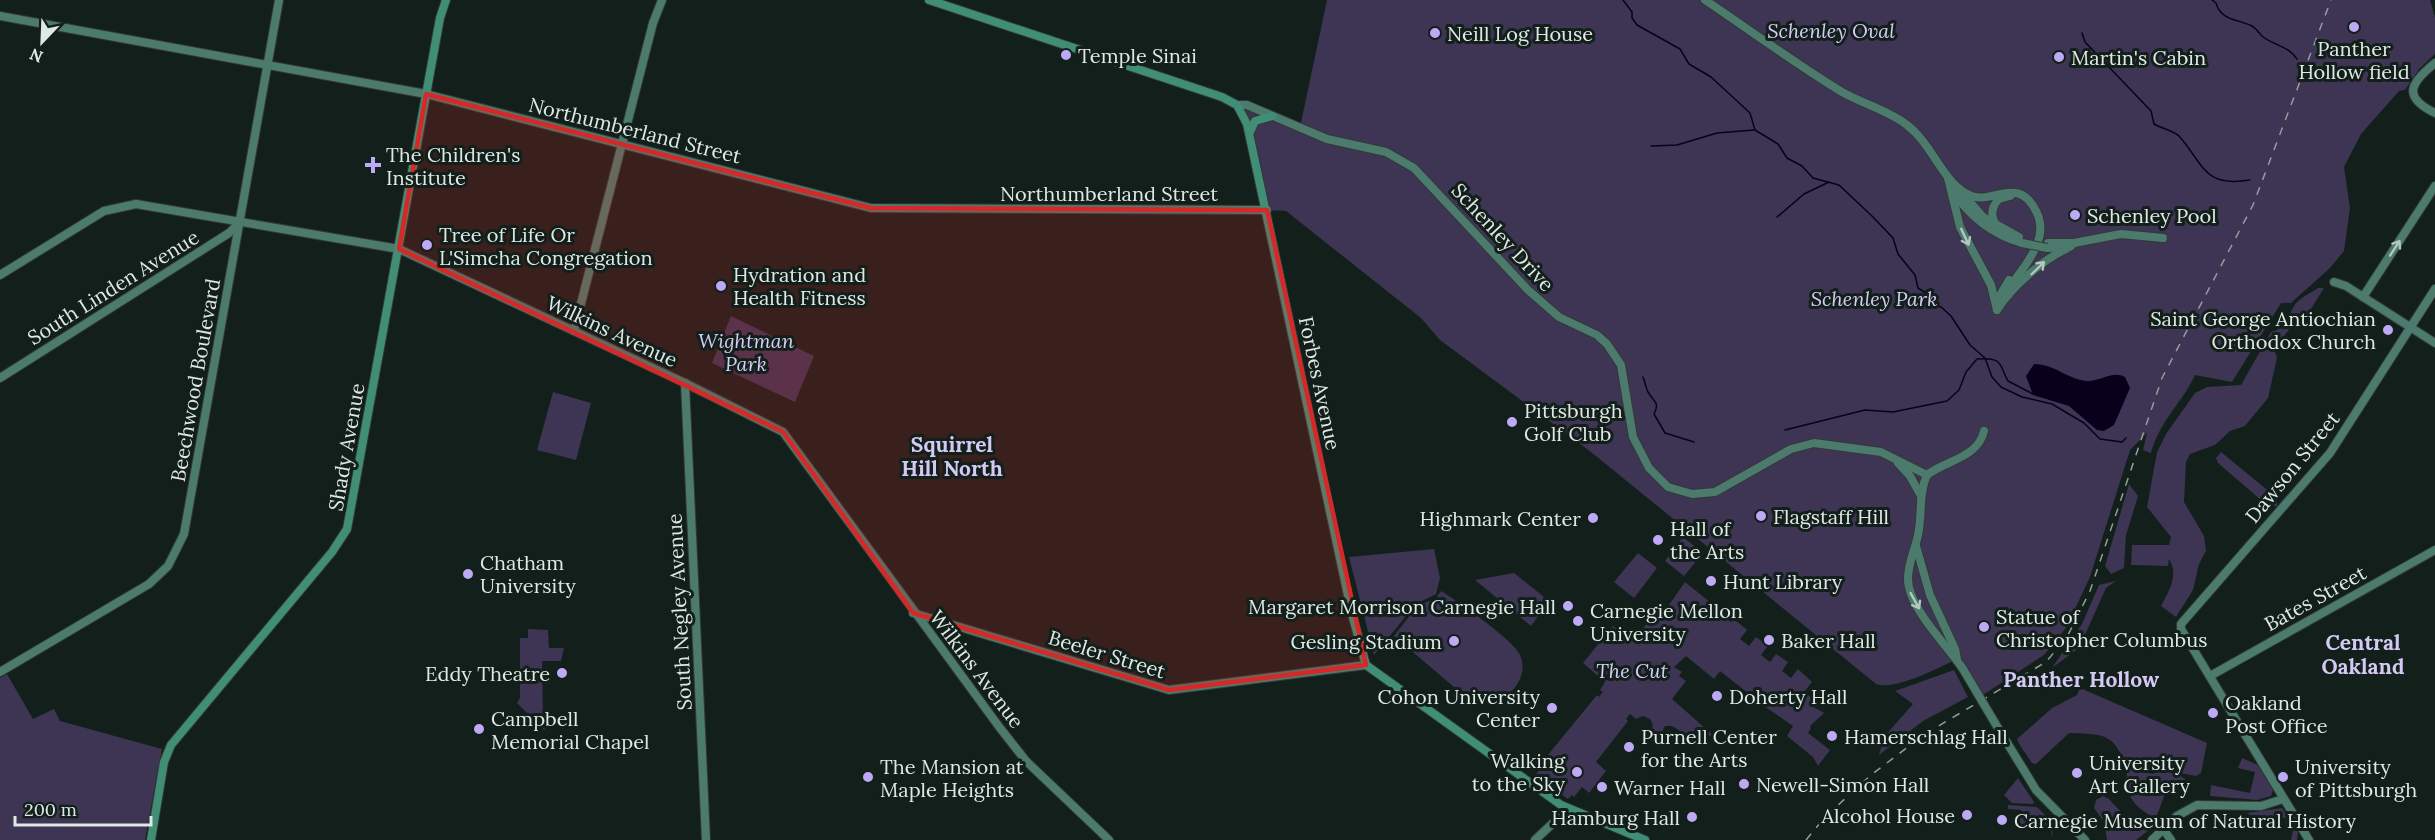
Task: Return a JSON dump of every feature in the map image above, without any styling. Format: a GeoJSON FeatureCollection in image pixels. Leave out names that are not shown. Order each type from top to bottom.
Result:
{"type":"FeatureCollection","features":[{"type":"Feature","properties":{"kind":"main road","name":"Shady Avenue"},"geometry":{"type":"LineString","coordinates":[[151,840],[164,762],[171,745],[332,552],[348,529],[440,18],[446,0]]}},
{"type":"Feature","properties":{"kind":"main road"},"geometry":{"type":"LineString","coordinates":[[928,0],[1211,93],[1237,105]]}},
{"type":"Feature","properties":{"kind":"main road","name":"Forbes Avenue"},"geometry":{"type":"LineString","coordinates":[[1237,105],[1245,117],[1250,136],[1352,614],[1366,665]]}},
{"type":"Feature","properties":{"kind":"main road"},"geometry":{"type":"LineString","coordinates":[[1250,136],[1255,121],[1272,116]]}},
{"type":"Feature","properties":{"kind":"main road"},"geometry":{"type":"LineString","coordinates":[[1366,665],[1568,809],[1645,840]]}},
{"type":"Feature","properties":{"kind":"street","name":"Beechwood Boulevard"},"geometry":{"type":"LineString","coordinates":[[0,672],[149,584],[177,553],[184,534],[279,0]]}},
{"type":"Feature","properties":{"kind":"street"},"geometry":{"type":"LineString","coordinates":[[574,331],[653,23],[662,0]]}},
{"type":"Feature","properties":{"kind":"street"},"geometry":{"type":"LineString","coordinates":[[1706,0],[1844,93],[1908,126],[1934,153],[1964,206],[1979,221],[1997,233],[2023,241],[2048,245],[2072,245],[2121,234],[2163,238]]}},
{"type":"Feature","properties":{"kind":"street","name":"Northumberland Street"},"geometry":{"type":"LineString","coordinates":[[0,16],[426,94],[871,208],[1267,210]]}},
{"type":"Feature","properties":{"kind":"street"},"geometry":{"type":"LineString","coordinates":[[2435,63],[2419,77],[2413,89],[2418,104],[2435,113]]}},
{"type":"Feature","properties":{"kind":"street","name":"Schenley Drive"},"geometry":{"type":"LineString","coordinates":[[1237,105],[1244,104],[1327,139],[1373,148],[1401,159],[1442,195],[1508,271],[1541,302],[1559,317],[1598,335],[1607,344],[1621,365],[1633,437],[1649,468],[1668,487],[1692,494],[1715,492],[1791,449],[1807,444],[1863,448],[1893,458],[1927,475]]}},
{"type":"Feature","properties":{"kind":"street"},"geometry":{"type":"LineString","coordinates":[[1951,181],[1976,211],[1999,228],[2023,241]]}},
{"type":"Feature","properties":{"kind":"street"},"geometry":{"type":"LineString","coordinates":[[1951,181],[1972,196],[2017,193],[2031,202],[2037,212],[2041,229],[2039,240],[2009,288],[1996,303],[1991,285],[1960,227],[1951,181]]}},
{"type":"Feature","properties":{"kind":"street"},"geometry":{"type":"LineString","coordinates":[[2363,297],[2435,186]]}},
{"type":"Feature","properties":{"kind":"street"},"geometry":{"type":"LineString","coordinates":[[1999,228],[1992,218],[1992,208],[1999,199],[2008,196],[2025,203],[2034,216],[2037,226],[2032,245],[2006,292]]}},
{"type":"Feature","properties":{"kind":"street","name":"Wilkins Avenue"},"geometry":{"type":"LineString","coordinates":[[0,275],[104,211],[118,206],[141,204],[399,249],[686,383],[783,432],[914,613],[1026,761],[1109,840]]}},
{"type":"Feature","properties":{"kind":"street","name":"South Linden Avenue"},"geometry":{"type":"LineString","coordinates":[[0,378],[229,233],[241,221]]}},
{"type":"Feature","properties":{"kind":"street"},"geometry":{"type":"LineString","coordinates":[[2006,292],[2042,263],[2072,245]]}},
{"type":"Feature","properties":{"kind":"street"},"geometry":{"type":"LineString","coordinates":[[2334,282],[2363,297],[2435,343]]}},
{"type":"Feature","properties":{"kind":"street"},"geometry":{"type":"LineString","coordinates":[[1991,285],[2006,292]]}},
{"type":"Feature","properties":{"kind":"street","name":"Dawson Street"},"geometry":{"type":"LineString","coordinates":[[2210,676],[2181,629],[2181,624],[2330,453],[2435,289]]}},
{"type":"Feature","properties":{"kind":"street","name":"South Negley Avenue"},"geometry":{"type":"LineString","coordinates":[[686,383],[706,840]]}},
{"type":"Feature","properties":{"kind":"street"},"geometry":{"type":"LineString","coordinates":[[1984,431],[1978,446],[1927,475],[1921,487],[1916,546],[1910,560],[1909,590],[1943,644],[1957,659],[2021,766],[2050,806],[2085,840]]}},
{"type":"Feature","properties":{"kind":"street"},"geometry":{"type":"LineString","coordinates":[[1893,458],[1910,476],[1921,496]]}},
{"type":"Feature","properties":{"kind":"street"},"geometry":{"type":"LineString","coordinates":[[1916,546],[1930,595],[1955,649],[1957,659]]}},
{"type":"Feature","properties":{"kind":"street","name":"Bates Street"},"geometry":{"type":"LineString","coordinates":[[2210,676],[2435,550]]}},
{"type":"Feature","properties":{"kind":"street","name":"Beeler Street"},"geometry":{"type":"LineString","coordinates":[[914,613],[1169,690],[1366,665]]}},
{"type":"Feature","properties":{"kind":"street"},"geometry":{"type":"LineString","coordinates":[[2210,676],[2308,840]]}},
{"type":"Feature","properties":{"kind":"street"},"geometry":{"type":"LineString","coordinates":[[2152,840],[2177,816],[2197,805],[2261,806],[2283,799]]}},
{"type":"Feature","properties":{"kind":"street"},"geometry":{"type":"LineString","coordinates":[[1535,840],[1568,809]]}},
{"type":"Feature","properties":{"kind":"street"},"geometry":{"type":"LineString","coordinates":[[2164,830],[2171,840]]}},
{"type":"Feature","properties":{"kind":"highlighted area"},"geometry":{"type":"Polygon","coordinates":[[[426,94],[871,208],[1267,210],[1366,665],[1169,690],[913,613],[783,432],[399,249],[426,94]]]}},
{"type":"Feature","properties":{"kind":"green space","name":"Schenley Park"},"geometry":{"type":"Polygon","coordinates":[[[1327,0],[2430,0],[2435,17],[2435,54],[2419,69],[2405,90],[2399,91],[2361,134],[2344,167],[2350,208],[2344,251],[2330,268],[2291,303],[2281,303],[2232,382],[2195,375],[2159,432],[2151,453],[2143,450],[2147,433],[2130,450],[2090,577],[2066,628],[2044,655],[1983,695],[1957,659],[1905,682],[1876,684],[1591,452],[1440,340],[1421,318],[1286,211],[1267,210],[1247,124],[1237,105],[1300,127],[1327,0]]]}},
{"type":"Feature","properties":{"kind":"green space"},"geometry":{"type":"Polygon","coordinates":[[[2318,288],[2324,288],[2304,320],[2295,322],[2274,349],[2277,358],[2268,398],[2245,426],[2230,431],[2215,445],[2190,454],[2186,462],[2184,502],[2204,536],[2206,551],[2199,564],[2193,590],[2176,617],[2161,606],[2170,589],[2173,577],[2169,559],[2168,566],[2131,565],[2132,545],[2169,545],[2171,537],[2147,507],[2157,452],[2166,434],[2195,393],[2207,387],[2241,385],[2271,332],[2284,324],[2297,302],[2318,288]]]}},
{"type":"Feature","properties":{"kind":"green space","name":"Wightman Park"},"geometry":{"type":"Polygon","coordinates":[[[731,316],[814,356],[795,402],[712,363],[731,316]]]}},
{"type":"Feature","properties":{"kind":"green space"},"geometry":{"type":"Polygon","coordinates":[[[553,392],[591,403],[576,460],[537,450],[553,392]]]}},
{"type":"Feature","properties":{"kind":"green space"},"geometry":{"type":"Polygon","coordinates":[[[2221,452],[2277,498],[2277,506],[2268,506],[2218,463],[2216,458],[2221,452]]]}},
{"type":"Feature","properties":{"kind":"green space"},"geometry":{"type":"Polygon","coordinates":[[[2129,484],[2138,496],[2126,535],[2124,568],[2111,574],[2105,566],[2129,484]]]}},
{"type":"Feature","properties":{"kind":"green space"},"geometry":{"type":"Polygon","coordinates":[[[1683,537],[1703,553],[1684,576],[1665,561],[1683,537]]]}},
{"type":"Feature","properties":{"kind":"green space"},"geometry":{"type":"Polygon","coordinates":[[[1434,549],[1440,578],[1436,594],[1416,604],[1374,655],[1349,557],[1434,549]]]}},
{"type":"Feature","properties":{"kind":"green space"},"geometry":{"type":"Polygon","coordinates":[[[1638,553],[1657,568],[1634,598],[1614,582],[1638,553]]]}},
{"type":"Feature","properties":{"kind":"green space"},"geometry":{"type":"Polygon","coordinates":[[[1514,573],[1549,601],[1531,626],[1475,580],[1514,573]]]}},
{"type":"Feature","properties":{"kind":"green space"},"geometry":{"type":"Polygon","coordinates":[[[2116,581],[2106,588],[2079,648],[2052,668],[2082,624],[2099,585],[2116,581]]]}},
{"type":"Feature","properties":{"kind":"green space","name":"The Cut"},"geometry":{"type":"Polygon","coordinates":[[[1685,582],[1721,611],[1721,615],[1731,622],[1734,619],[1747,630],[1740,639],[1749,646],[1756,637],[1768,646],[1761,655],[1770,662],[1776,654],[1788,662],[1782,671],[1791,678],[1798,669],[1812,682],[1804,692],[1815,700],[1810,705],[1824,713],[1810,726],[1808,733],[1830,750],[1818,766],[1813,757],[1787,736],[1793,726],[1754,699],[1752,702],[1747,698],[1749,694],[1720,671],[1714,679],[1686,656],[1674,667],[1682,672],[1679,676],[1686,681],[1672,699],[1713,735],[1701,738],[1693,735],[1690,737],[1672,726],[1665,726],[1659,737],[1651,731],[1653,725],[1650,719],[1643,716],[1636,719],[1630,714],[1626,719],[1628,721],[1596,762],[1606,771],[1589,793],[1582,787],[1574,797],[1572,795],[1568,799],[1541,779],[1534,777],[1549,758],[1547,756],[1597,695],[1599,697],[1603,692],[1600,690],[1605,682],[1583,663],[1613,626],[1631,640],[1647,624],[1650,626],[1654,621],[1657,622],[1685,582]]]}},
{"type":"Feature","properties":{"kind":"green space","name":"Gesling Stadium"},"geometry":{"type":"Polygon","coordinates":[[[1441,591],[1497,631],[1520,655],[1523,667],[1521,677],[1507,696],[1484,699],[1472,694],[1468,699],[1394,636],[1417,606],[1436,598],[1441,591]]]}},
{"type":"Feature","properties":{"kind":"green space"},"geometry":{"type":"Polygon","coordinates":[[[528,629],[548,630],[549,648],[564,648],[561,661],[542,661],[543,715],[557,716],[544,730],[517,703],[520,698],[520,638],[528,638],[528,629]]]}},
{"type":"Feature","properties":{"kind":"green space"},"geometry":{"type":"Polygon","coordinates":[[[1954,670],[1968,697],[1923,721],[1879,755],[1884,737],[1913,704],[1895,691],[1954,670]]]}},
{"type":"Feature","properties":{"kind":"green space"},"geometry":{"type":"Polygon","coordinates":[[[7,674],[33,719],[54,709],[60,721],[162,749],[145,840],[0,840],[0,678],[7,674]]]}},
{"type":"Feature","properties":{"kind":"green space"},"geometry":{"type":"Polygon","coordinates":[[[2080,688],[2207,743],[2201,773],[2196,776],[2174,772],[2185,779],[2181,787],[2171,792],[2168,790],[2169,783],[2156,818],[2135,804],[2127,784],[2128,767],[2153,774],[2155,769],[2132,764],[2114,744],[2102,736],[2069,733],[2036,764],[2032,763],[2020,745],[2017,739],[2052,708],[2077,695],[2080,688]]]}},
{"type":"Feature","properties":{"kind":"green space"},"geometry":{"type":"Polygon","coordinates":[[[2242,758],[2258,765],[2273,790],[2271,796],[2257,800],[2210,796],[2211,785],[2250,793],[2255,772],[2238,768],[2242,758]]]}},
{"type":"Feature","properties":{"kind":"green space"},"geometry":{"type":"Polygon","coordinates":[[[2018,778],[2034,802],[2033,804],[2012,803],[2004,795],[2018,778]]]}},
{"type":"Feature","properties":{"kind":"green space"},"geometry":{"type":"Polygon","coordinates":[[[2103,796],[2123,814],[2149,830],[2136,840],[2107,840],[2104,822],[2094,808],[2096,800],[2103,796]]]}},
{"type":"Feature","properties":{"kind":"green space"},"geometry":{"type":"Polygon","coordinates":[[[2008,805],[2037,807],[2053,823],[2052,840],[2051,830],[2039,829],[2037,825],[2030,828],[2018,828],[2021,810],[2008,809],[2008,805]]]}},
{"type":"Feature","properties":{"kind":"green space"},"geometry":{"type":"Polygon","coordinates":[[[2282,808],[2298,832],[2297,840],[2291,840],[2293,829],[2286,823],[2286,818],[2251,816],[2247,813],[2282,808]]]}},
{"type":"Feature","properties":{"kind":"shaded area"},"geometry":{"type":"Polygon","coordinates":[[[2034,364],[2088,381],[2111,375],[2125,377],[2130,388],[2114,425],[2104,431],[2097,430],[2069,406],[2033,395],[2026,376],[2034,364]]]}},
{"type":"Feature","properties":{"kind":"waterway"},"geometry":{"type":"LineString","coordinates":[[1623,0],[1632,12],[1632,18],[1637,25],[1680,49],[1689,64],[1711,77],[1750,113],[1755,130],[1778,144],[1787,158],[1802,166],[1813,178],[1839,185],[1873,217],[1893,238],[1898,254],[1915,275],[1918,288],[1929,295],[1932,304],[1941,307],[1951,316],[1970,345],[1985,358],[1992,377],[2001,387],[2022,397],[2052,404],[2084,423],[2100,439],[2122,442],[2126,438]]}},
{"type":"Feature","properties":{"kind":"waterway"},"geometry":{"type":"LineString","coordinates":[[2212,0],[2226,16],[2252,26],[2271,42],[2290,51],[2297,59]]}},
{"type":"Feature","properties":{"kind":"waterway"},"geometry":{"type":"LineString","coordinates":[[2082,33],[2085,42],[2151,111],[2154,124],[2179,136],[2206,172],[2223,180],[2234,182],[2250,180]]}},
{"type":"Feature","properties":{"kind":"waterway"},"geometry":{"type":"LineString","coordinates":[[1651,146],[1677,145],[1717,133],[1754,130]]}},
{"type":"Feature","properties":{"kind":"waterway"},"geometry":{"type":"LineString","coordinates":[[1777,217],[1804,194],[1829,182]]}},
{"type":"Feature","properties":{"kind":"waterway"},"geometry":{"type":"LineString","coordinates":[[1785,430],[1865,410],[1893,412],[1947,401],[1959,390],[1966,372],[1977,359],[1997,361],[2008,381],[2033,394]]}},
{"type":"Feature","properties":{"kind":"waterway"},"geometry":{"type":"LineString","coordinates":[[1643,377],[1648,392],[1656,402],[1654,414],[1665,433],[1694,442]]}},
{"type":"Feature","properties":{"kind":"railway"},"geometry":{"type":"LineString","coordinates":[[1806,840],[1825,817],[1871,775],[1925,734],[2046,662],[2067,637],[2090,591],[2162,378],[2253,205],[2331,0]]}},
{"type":"Feature","properties":{"kind":"place","name":"Panther Hollow field"},"geometry":{"type":"Point","coordinates":[2354,27]}},
{"type":"Feature","properties":{"kind":"place","name":"Neill Log House"},"geometry":{"type":"Point","coordinates":[1435,33]}},
{"type":"Feature","properties":{"kind":"place","name":"Temple Sinai"},"geometry":{"type":"Point","coordinates":[1066,55]}},
{"type":"Feature","properties":{"kind":"place","name":"Martin's Cabin"},"geometry":{"type":"Point","coordinates":[2059,57]}},
{"type":"Feature","properties":{"kind":"place","name":"The Children's Institute"},"geometry":{"type":"Point","coordinates":[373,165]}},
{"type":"Feature","properties":{"kind":"place","name":"Schenley Pool"},"geometry":{"type":"Point","coordinates":[2075,215]}},
{"type":"Feature","properties":{"kind":"place","name":"Tree of Life Or L'Simcha Congregation"},"geometry":{"type":"Point","coordinates":[427,245]}},
{"type":"Feature","properties":{"kind":"place","name":"Hydration and Health Fitness"},"geometry":{"type":"Point","coordinates":[721,286]}},
{"type":"Feature","properties":{"kind":"place","name":"Saint George Antiochian Orthodox Church"},"geometry":{"type":"Point","coordinates":[2388,330]}},
{"type":"Feature","properties":{"kind":"place","name":"Pittsburgh Golf Club"},"geometry":{"type":"Point","coordinates":[1512,422]}},
{"type":"Feature","properties":{"kind":"place","name":"Flagstaff Hill"},"geometry":{"type":"Point","coordinates":[1761,516]}},
{"type":"Feature","properties":{"kind":"place","name":"Highmark Center"},"geometry":{"type":"Point","coordinates":[1593,518]}},
{"type":"Feature","properties":{"kind":"place","name":"Hall of the Arts"},"geometry":{"type":"Point","coordinates":[1658,540]}},
{"type":"Feature","properties":{"kind":"place","name":"Chatham University"},"geometry":{"type":"Point","coordinates":[468,574]}},
{"type":"Feature","properties":{"kind":"place","name":"Hunt Library"},"geometry":{"type":"Point","coordinates":[1711,581]}},
{"type":"Feature","properties":{"kind":"place","name":"Margaret Morrison Carnegie Hall"},"geometry":{"type":"Point","coordinates":[1568,606]}},
{"type":"Feature","properties":{"kind":"place","name":"Carnegie Mellon University"},"geometry":{"type":"Point","coordinates":[1578,621]}},
{"type":"Feature","properties":{"kind":"place","name":"Statue of Christopher Columbus"},"geometry":{"type":"Point","coordinates":[1984,627]}},
{"type":"Feature","properties":{"kind":"place","name":"Baker Hall"},"geometry":{"type":"Point","coordinates":[1769,640]}},
{"type":"Feature","properties":{"kind":"place","name":"Gesling Stadium"},"geometry":{"type":"Point","coordinates":[1454,641]}},
{"type":"Feature","properties":{"kind":"place","name":"Eddy Theatre"},"geometry":{"type":"Point","coordinates":[562,673]}},
{"type":"Feature","properties":{"kind":"place","name":"Doherty Hall"},"geometry":{"type":"Point","coordinates":[1717,696]}},
{"type":"Feature","properties":{"kind":"place","name":"Cohon University Center"},"geometry":{"type":"Point","coordinates":[1552,708]}},
{"type":"Feature","properties":{"kind":"place","name":"Oakland Post Office"},"geometry":{"type":"Point","coordinates":[2213,713]}},
{"type":"Feature","properties":{"kind":"place","name":"Campbell Memorial Chapel"},"geometry":{"type":"Point","coordinates":[479,729]}},
{"type":"Feature","properties":{"kind":"place","name":"Hamerschlag Hall"},"geometry":{"type":"Point","coordinates":[1832,736]}},
{"type":"Feature","properties":{"kind":"place","name":"Purnell Center for the Arts"},"geometry":{"type":"Point","coordinates":[1629,747]}},
{"type":"Feature","properties":{"kind":"place","name":"Walking to the Sky"},"geometry":{"type":"Point","coordinates":[1577,772]}},
{"type":"Feature","properties":{"kind":"place","name":"University Art Gallery"},"geometry":{"type":"Point","coordinates":[2077,773]}},
{"type":"Feature","properties":{"kind":"place","name":"The Mansion at Maple Heights"},"geometry":{"type":"Point","coordinates":[868,777]}},
{"type":"Feature","properties":{"kind":"place","name":"University of Pittsburgh"},"geometry":{"type":"Point","coordinates":[2283,777]}},
{"type":"Feature","properties":{"kind":"place","name":"Newell-Simon Hall"},"geometry":{"type":"Point","coordinates":[1744,784]}},
{"type":"Feature","properties":{"kind":"place","name":"Warner Hall"},"geometry":{"type":"Point","coordinates":[1602,787]}},
{"type":"Feature","properties":{"kind":"place","name":"Alcohol House"},"geometry":{"type":"Point","coordinates":[1967,815]}},
{"type":"Feature","properties":{"kind":"place","name":"Hamburg Hall"},"geometry":{"type":"Point","coordinates":[1692,817]}},
{"type":"Feature","properties":{"kind":"place","name":"Carnegie Museum of Natural History"},"geometry":{"type":"Point","coordinates":[2002,820]}},
{"type":"Feature","properties":{"kind":"district","name":"Squirrel Hill North"},"geometry":{"type":"Point","coordinates":[952,456]}},
{"type":"Feature","properties":{"kind":"district","name":"Central Oakland"},"geometry":{"type":"Point","coordinates":[2363,654]}},
{"type":"Feature","properties":{"kind":"district","name":"Panther Hollow"},"geometry":{"type":"Point","coordinates":[2081,679]}},
{"type":"Feature","properties":{"kind":"park label","name":"Schenley Oval"},"geometry":{"type":"Point","coordinates":[1831,30]}}]}
